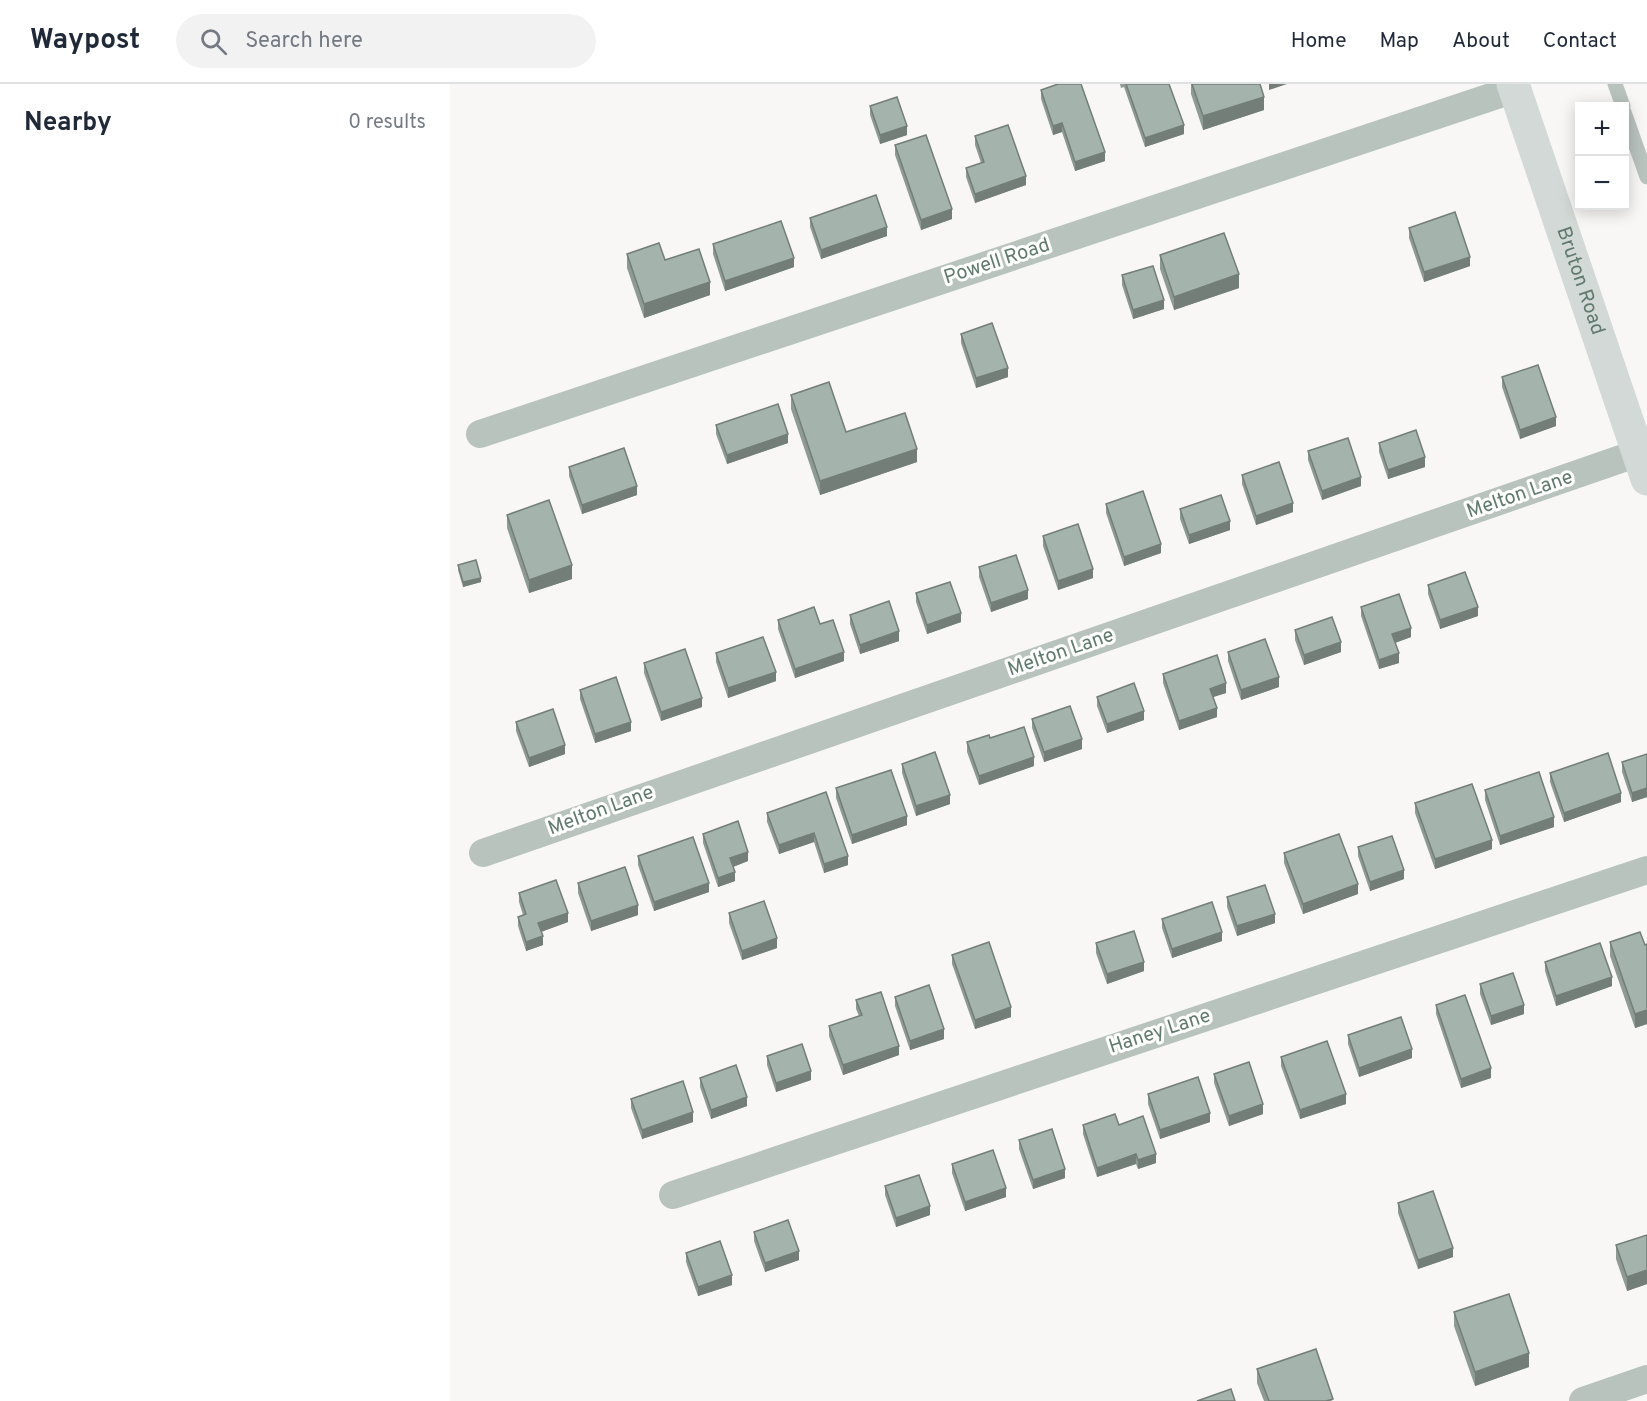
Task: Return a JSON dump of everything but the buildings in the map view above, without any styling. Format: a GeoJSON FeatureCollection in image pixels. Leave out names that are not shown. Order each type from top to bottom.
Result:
{"type":"FeatureCollection","features":[{"type":"Feature","properties":{"kind":"main road","name":"Bruton Road"},"geometry":{"type":"LineString","coordinates":[[1514,86],[1644,461]]}},
{"type":"Feature","properties":{"kind":"street","name":"Powell Road"},"geometry":{"type":"LineString","coordinates":[[480,434],[1514,86]]}},
{"type":"Feature","properties":{"kind":"street","name":"Melton Lane"},"geometry":{"type":"LineString","coordinates":[[483,853],[1644,461]]}},
{"type":"Feature","properties":{"kind":"street","name":"Haney Lane"},"geometry":{"type":"LineString","coordinates":[[673,1195],[1647,870]]}},
{"type":"Feature","properties":{"kind":"street"},"geometry":{"type":"LineString","coordinates":[[1583,1401],[1647,1379]]}},
{"type":"Feature","properties":{"kind":"lane"},"geometry":{"type":"LineString","coordinates":[[1615,84],[1622,102]]}},
{"type":"Feature","properties":{"kind":"lane"},"geometry":{"type":"LineString","coordinates":[[1629,126],[1647,177]]}}]}
